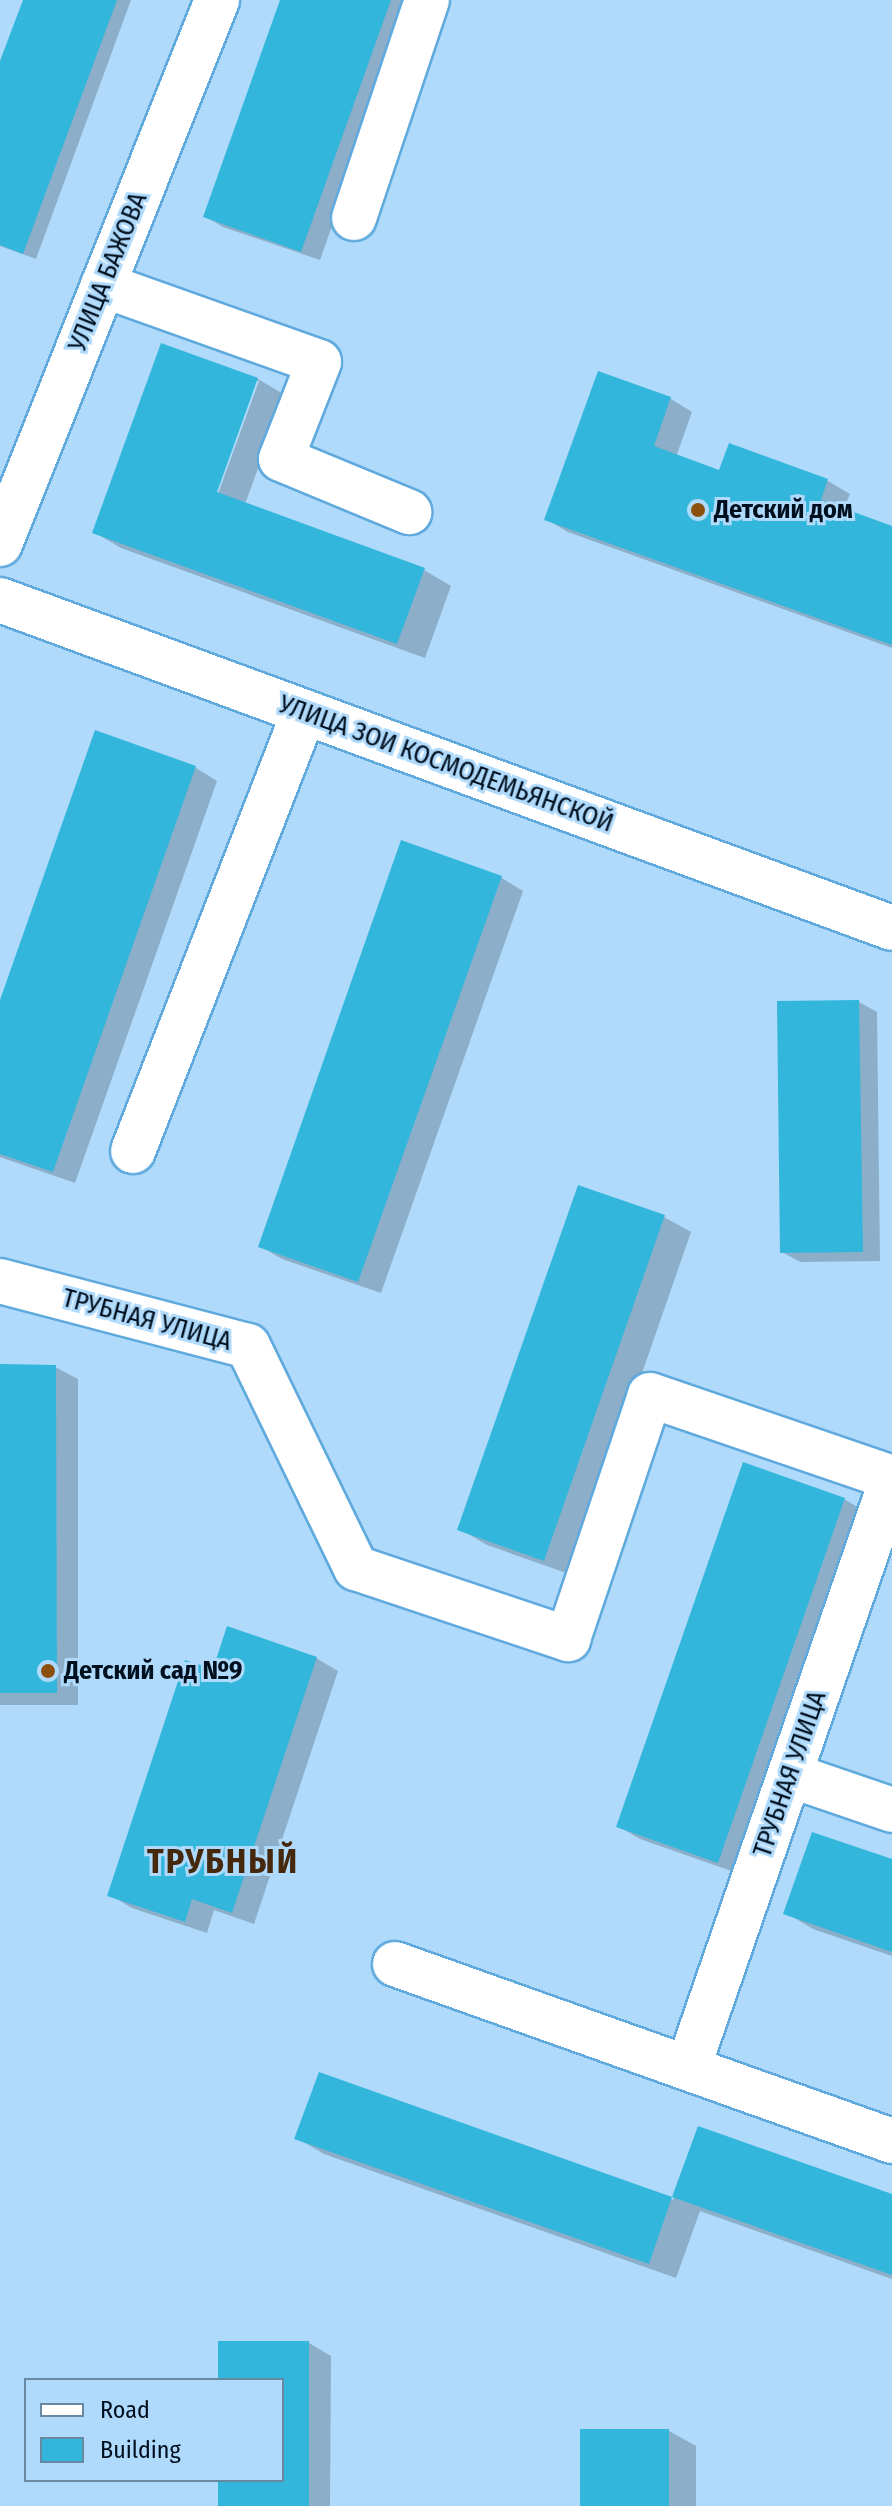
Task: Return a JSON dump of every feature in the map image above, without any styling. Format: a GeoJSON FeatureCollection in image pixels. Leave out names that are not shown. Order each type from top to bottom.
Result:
{"type":"FeatureCollection","features":[{"type":"Feature","properties":{"kind":"street","name":"УЛИЦА БАЖОВА"},"geometry":{"type":"LineString","coordinates":[[0,544],[217,0]]}},
{"type":"Feature","properties":{"kind":"street"},"geometry":{"type":"LineString","coordinates":[[354,218],[427,0]]}},
{"type":"Feature","properties":{"kind":"street"},"geometry":{"type":"LineString","coordinates":[[103,285],[319,362],[281,459],[409,512]]}},
{"type":"Feature","properties":{"kind":"street","name":"УЛИЦА ЗОИ КОСМОДЕМЬЯНСКОЙ"},"geometry":{"type":"LineString","coordinates":[[0,600],[892,928]]}},
{"type":"Feature","properties":{"kind":"street"},"geometry":{"type":"LineString","coordinates":[[133,1151],[304,712]]}},
{"type":"Feature","properties":{"kind":"street","name":"ТРУБНАЯ УЛИЦА"},"geometry":{"type":"LineString","coordinates":[[0,1281],[248,1346],[356,1568],[568,1639],[650,1395],[892,1479],[688,2068]]}},
{"type":"Feature","properties":{"kind":"street"},"geometry":{"type":"LineString","coordinates":[[790,1775],[892,1810]]}},
{"type":"Feature","properties":{"kind":"street"},"geometry":{"type":"LineString","coordinates":[[395,1964],[892,2141]]}},
{"type":"Feature","properties":{"kind":"building"},"geometry":{"type":"Polygon","coordinates":[[[23,0],[117,0],[23,254],[0,245],[0,61],[23,0]]]}},
{"type":"Feature","properties":{"kind":"building"},"geometry":{"type":"Polygon","coordinates":[[[280,0],[391,0],[301,252],[203,217],[280,0]]]}},
{"type":"Feature","properties":{"kind":"building"},"geometry":{"type":"Polygon","coordinates":[[[161,343],[258,378],[217,492],[425,568],[397,644],[92,533],[161,343]]]}},
{"type":"Feature","properties":{"kind":"building","name":"Детский дом"},"geometry":{"type":"Polygon","coordinates":[[[598,371],[671,397],[654,446],[719,470],[729,443],[828,479],[821,500],[892,526],[892,645],[544,520],[598,371]]]}},
{"type":"Feature","properties":{"kind":"building"},"geometry":{"type":"Polygon","coordinates":[[[95,730],[196,766],[53,1172],[0,1154],[0,1000],[95,730]]]}},
{"type":"Feature","properties":{"kind":"building"},"geometry":{"type":"Polygon","coordinates":[[[401,840],[502,876],[358,1282],[258,1247],[401,840]]]}},
{"type":"Feature","properties":{"kind":"building"},"geometry":{"type":"Polygon","coordinates":[[[859,1000],[863,1252],[780,1253],[777,1001],[859,1000]]]}},
{"type":"Feature","properties":{"kind":"building"},"geometry":{"type":"Polygon","coordinates":[[[578,1185],[665,1215],[544,1561],[457,1530],[578,1185]]]}},
{"type":"Feature","properties":{"kind":"building"},"geometry":{"type":"Polygon","coordinates":[[[0,1364],[56,1365],[57,1693],[0,1693],[0,1364]]]}},
{"type":"Feature","properties":{"kind":"building"},"geometry":{"type":"Polygon","coordinates":[[[743,1462],[845,1498],[718,1863],[616,1827],[743,1462]]]}},
{"type":"Feature","properties":{"kind":"building"},"geometry":{"type":"Polygon","coordinates":[[[227,1626],[317,1657],[232,1913],[192,1899],[185,1922],[107,1896],[185,1660],[213,1669],[227,1626]]]}},
{"type":"Feature","properties":{"kind":"building"},"geometry":{"type":"Polygon","coordinates":[[[812,1832],[892,1859],[892,1952],[783,1914],[812,1832]]]}},
{"type":"Feature","properties":{"kind":"building"},"geometry":{"type":"Polygon","coordinates":[[[319,2072],[672,2197],[649,2264],[294,2139],[319,2072]]]}},
{"type":"Feature","properties":{"kind":"building"},"geometry":{"type":"Polygon","coordinates":[[[698,2126],[892,2194],[892,2275],[672,2197],[698,2126]]]}},
{"type":"Feature","properties":{"kind":"building"},"geometry":{"type":"Polygon","coordinates":[[[218,2341],[309,2341],[309,2506],[218,2506],[218,2482],[284,2482],[284,2378],[218,2378],[218,2341]]]}},
{"type":"Feature","properties":{"kind":"building"},"geometry":{"type":"Polygon","coordinates":[[[580,2429],[669,2429],[669,2506],[580,2506],[580,2429]]]}},
{"type":"Feature","properties":{"kind":"place","name":"Детский дом"},"geometry":{"type":"Point","coordinates":[698,510]}},
{"type":"Feature","properties":{"kind":"place","name":"Детский сад №9"},"geometry":{"type":"Point","coordinates":[48,1671]}},
{"type":"Feature","properties":{"kind":"district","name":"ТРУБНЫЙ"},"geometry":{"type":"Point","coordinates":[223,1862]}}]}
